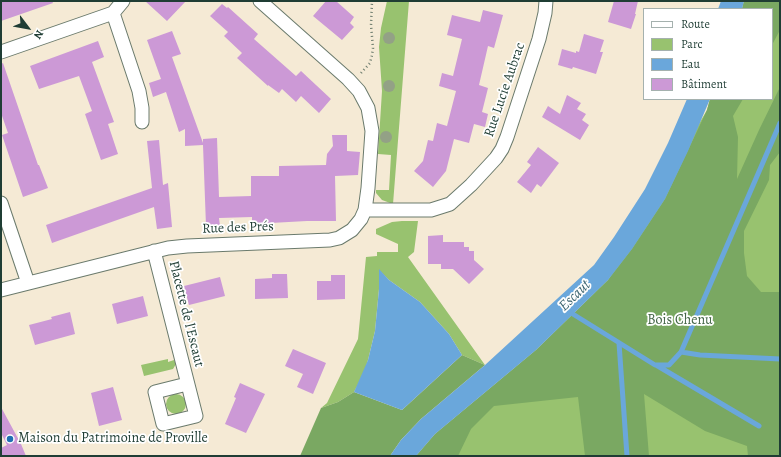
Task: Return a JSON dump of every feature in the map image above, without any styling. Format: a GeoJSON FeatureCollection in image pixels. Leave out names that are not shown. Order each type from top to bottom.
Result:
{"type":"FeatureCollection","features":[{"type":"Feature","properties":{"kind":"street"},"geometry":{"type":"LineString","coordinates":[[1,52],[113,13],[123,1]]}},
{"type":"Feature","properties":{"kind":"street","name":"Rue des Prés"},"geometry":{"type":"LineString","coordinates":[[1,290],[154,252],[187,246],[321,241],[339,238],[352,230],[361,219],[365,210],[372,143],[368,108],[359,91],[348,79],[260,1]]}},
{"type":"Feature","properties":{"kind":"street","name":"Rue Lucie Aubrac"},"geometry":{"type":"LineString","coordinates":[[365,210],[430,210],[450,204],[471,185],[496,158],[507,137],[535,53],[543,25],[546,1]]}},
{"type":"Feature","properties":{"kind":"street"},"geometry":{"type":"LineString","coordinates":[[113,13],[139,91],[142,108],[142,122]]}},
{"type":"Feature","properties":{"kind":"street"},"geometry":{"type":"LineString","coordinates":[[1,203],[28,283]]}},
{"type":"Feature","properties":{"kind":"street","name":"Placette de l'Escaut"},"geometry":{"type":"LineString","coordinates":[[154,252],[187,384]]}},
{"type":"Feature","properties":{"kind":"path"},"geometry":{"type":"LineString","coordinates":[[348,79],[356,77],[370,63],[373,48],[371,25],[372,1]]}},
{"type":"Feature","properties":{"kind":"green space"},"geometry":{"type":"Polygon","coordinates":[[[387,1],[409,1],[393,204],[382,200],[376,193],[376,190],[389,190],[391,155],[378,154],[382,91],[379,47],[381,28],[387,1]]]}},
{"type":"Feature","properties":{"kind":"green space","name":"Bois Chenu"},"geometry":{"type":"Polygon","coordinates":[[[744,1],[780,1],[780,456],[416,456],[435,434],[536,350],[608,280],[707,110],[710,100],[773,100],[773,8],[742,8],[744,1]]]}},
{"type":"Feature","properties":{"kind":"green space"},"geometry":{"type":"Polygon","coordinates":[[[744,1],[780,1],[780,30],[773,43],[773,8],[742,8],[744,1]]]}},
{"type":"Feature","properties":{"kind":"green space","name":"Bois Chenu"},"geometry":{"type":"Polygon","coordinates":[[[780,87],[780,152],[770,165],[769,180],[744,231],[744,253],[747,276],[761,292],[780,292],[780,456],[748,456],[747,446],[705,431],[644,394],[649,456],[585,456],[578,397],[494,406],[471,429],[458,456],[416,456],[435,434],[536,350],[608,280],[632,249],[665,199],[707,110],[710,100],[742,100],[733,116],[738,137],[737,179],[780,87]]]}},
{"type":"Feature","properties":{"kind":"green space"},"geometry":{"type":"Polygon","coordinates":[[[418,221],[414,252],[408,257],[485,365],[462,355],[449,334],[420,302],[389,280],[379,270],[379,289],[375,331],[364,373],[354,392],[338,402],[321,408],[327,403],[358,339],[366,257],[377,256],[377,252],[398,252],[398,244],[376,234],[376,229],[392,222],[418,221]]]}},
{"type":"Feature","properties":{"kind":"green space"},"geometry":{"type":"Polygon","coordinates":[[[462,355],[485,365],[421,419],[401,440],[390,456],[300,456],[321,408],[338,402],[354,392],[402,410],[462,355]]]}},
{"type":"Feature","properties":{"kind":"green space"},"geometry":{"type":"Polygon","coordinates":[[[168,359],[168,362],[174,360],[176,364],[173,369],[144,376],[141,365],[168,359]]]}},
{"type":"Feature","properties":{"kind":"green space"},"geometry":{"type":"Polygon","coordinates":[[[172,394],[180,394],[186,400],[186,408],[180,414],[172,414],[166,408],[166,400],[172,394]]]}},
{"type":"Feature","properties":{"kind":"water"},"geometry":{"type":"Polygon","coordinates":[[[721,1],[744,1],[742,8],[718,8],[721,1]]]}},
{"type":"Feature","properties":{"kind":"water","name":"Escaut"},"geometry":{"type":"Polygon","coordinates":[[[687,100],[710,100],[688,151],[665,199],[632,249],[608,280],[536,350],[435,434],[416,456],[390,456],[401,440],[421,419],[485,365],[594,265],[645,189],[668,143],[687,100]]]}},
{"type":"Feature","properties":{"kind":"water"},"geometry":{"type":"Polygon","coordinates":[[[379,269],[389,280],[420,302],[449,334],[462,355],[402,410],[354,392],[368,360],[375,331],[379,289],[379,269]]]}},
{"type":"Feature","properties":{"kind":"building"},"geometry":{"type":"Polygon","coordinates":[[[1,1],[52,1],[53,3],[1,21],[1,1]]]}},
{"type":"Feature","properties":{"kind":"building"},"geometry":{"type":"Polygon","coordinates":[[[145,1],[186,1],[167,21],[145,1]]]}},
{"type":"Feature","properties":{"kind":"building"},"geometry":{"type":"Polygon","coordinates":[[[326,1],[336,1],[354,17],[350,23],[354,27],[342,40],[313,16],[326,1]]]}},
{"type":"Feature","properties":{"kind":"building"},"geometry":{"type":"Polygon","coordinates":[[[614,1],[638,1],[636,14],[631,29],[608,22],[614,1]]]}},
{"type":"Feature","properties":{"kind":"building"},"geometry":{"type":"Polygon","coordinates":[[[222,4],[227,8],[228,7],[258,34],[254,39],[296,76],[301,71],[331,99],[319,113],[301,96],[296,102],[282,89],[279,93],[268,86],[237,58],[242,53],[224,36],[228,32],[210,16],[222,4]]]}},
{"type":"Feature","properties":{"kind":"building"},"geometry":{"type":"Polygon","coordinates":[[[483,10],[503,15],[494,48],[488,46],[479,85],[488,88],[482,112],[488,114],[485,127],[474,124],[469,143],[454,139],[446,171],[433,187],[414,171],[423,161],[428,140],[433,141],[437,123],[447,126],[456,91],[439,86],[442,73],[453,76],[462,39],[447,35],[452,15],[480,22],[483,10]]]}},
{"type":"Feature","properties":{"kind":"building"},"geometry":{"type":"Polygon","coordinates":[[[172,31],[181,54],[172,57],[203,143],[203,139],[217,138],[219,197],[251,196],[251,176],[279,176],[279,166],[326,165],[327,154],[333,146],[332,135],[347,135],[347,151],[360,152],[358,175],[335,176],[336,221],[252,224],[252,217],[219,218],[220,226],[206,226],[203,145],[185,146],[185,129],[179,132],[166,92],[153,97],[149,83],[161,79],[147,40],[172,31]]]}},
{"type":"Feature","properties":{"kind":"building"},"geometry":{"type":"Polygon","coordinates":[[[584,34],[604,40],[600,52],[603,52],[596,74],[573,67],[572,69],[558,65],[562,49],[576,53],[576,51],[579,52],[584,34]]]}},
{"type":"Feature","properties":{"kind":"building"},"geometry":{"type":"Polygon","coordinates":[[[98,41],[104,57],[92,62],[114,122],[108,124],[118,154],[101,160],[85,114],[92,111],[79,76],[39,89],[30,66],[98,41]]]}},
{"type":"Feature","properties":{"kind":"building"},"geometry":{"type":"Polygon","coordinates":[[[3,63],[38,165],[48,188],[23,197],[2,135],[8,133],[1,113],[1,64],[3,63]]]}},
{"type":"Feature","properties":{"kind":"building"},"geometry":{"type":"Polygon","coordinates":[[[567,95],[581,103],[577,109],[586,114],[582,120],[589,125],[580,140],[542,117],[548,106],[560,114],[567,95]]]}},
{"type":"Feature","properties":{"kind":"building"},"geometry":{"type":"Polygon","coordinates":[[[159,140],[163,185],[168,183],[172,227],[157,229],[154,207],[52,243],[46,225],[152,188],[147,141],[159,140]]]}},
{"type":"Feature","properties":{"kind":"building"},"geometry":{"type":"Polygon","coordinates":[[[538,147],[559,163],[541,187],[537,184],[531,193],[517,182],[531,165],[527,162],[538,147]]]}},
{"type":"Feature","properties":{"kind":"building"},"geometry":{"type":"Polygon","coordinates":[[[443,235],[443,242],[464,242],[464,247],[469,247],[469,251],[474,251],[474,260],[484,269],[469,284],[453,269],[441,269],[441,264],[428,264],[428,236],[443,235]]]}},
{"type":"Feature","properties":{"kind":"building"},"geometry":{"type":"Polygon","coordinates":[[[272,274],[287,274],[288,298],[255,299],[255,279],[272,278],[272,274]]]}},
{"type":"Feature","properties":{"kind":"building"},"geometry":{"type":"Polygon","coordinates":[[[331,275],[345,275],[345,299],[317,300],[317,281],[331,281],[331,275]]]}},
{"type":"Feature","properties":{"kind":"building"},"geometry":{"type":"Polygon","coordinates":[[[220,277],[225,296],[189,305],[184,286],[220,277]]]}},
{"type":"Feature","properties":{"kind":"building"},"geometry":{"type":"Polygon","coordinates":[[[143,296],[148,316],[117,324],[112,304],[143,296]]]}},
{"type":"Feature","properties":{"kind":"building"},"geometry":{"type":"Polygon","coordinates":[[[70,312],[75,334],[35,345],[29,325],[52,319],[51,317],[70,312]]]}},
{"type":"Feature","properties":{"kind":"building"},"geometry":{"type":"Polygon","coordinates":[[[293,349],[326,363],[313,394],[297,387],[303,374],[285,366],[293,349]]]}},
{"type":"Feature","properties":{"kind":"building"},"geometry":{"type":"Polygon","coordinates":[[[240,383],[265,394],[246,433],[225,424],[236,398],[234,397],[240,383]]]}},
{"type":"Feature","properties":{"kind":"building"},"geometry":{"type":"Polygon","coordinates":[[[113,387],[122,420],[99,426],[91,393],[113,387]]]}},
{"type":"Feature","properties":{"kind":"building"},"geometry":{"type":"Polygon","coordinates":[[[1,407],[26,456],[1,456],[1,448],[7,445],[1,433],[1,407]]]}},
{"type":"Feature","properties":{"kind":"waterway"},"geometry":{"type":"LineString","coordinates":[[681,352],[780,123]]}},
{"type":"Feature","properties":{"kind":"waterway","name":"Escaut"},"geometry":{"type":"LineString","coordinates":[[568,311],[655,365],[669,365],[681,352],[700,355],[780,359]]}},
{"type":"Feature","properties":{"kind":"waterway"},"geometry":{"type":"LineString","coordinates":[[619,343],[627,456]]}},
{"type":"Feature","properties":{"kind":"waterway"},"geometry":{"type":"LineString","coordinates":[[656,365],[759,426]]}},
{"type":"Feature","properties":{"kind":"place","name":"Maison du Patrimoine de Proville"},"geometry":{"type":"Point","coordinates":[10,439]}}]}
